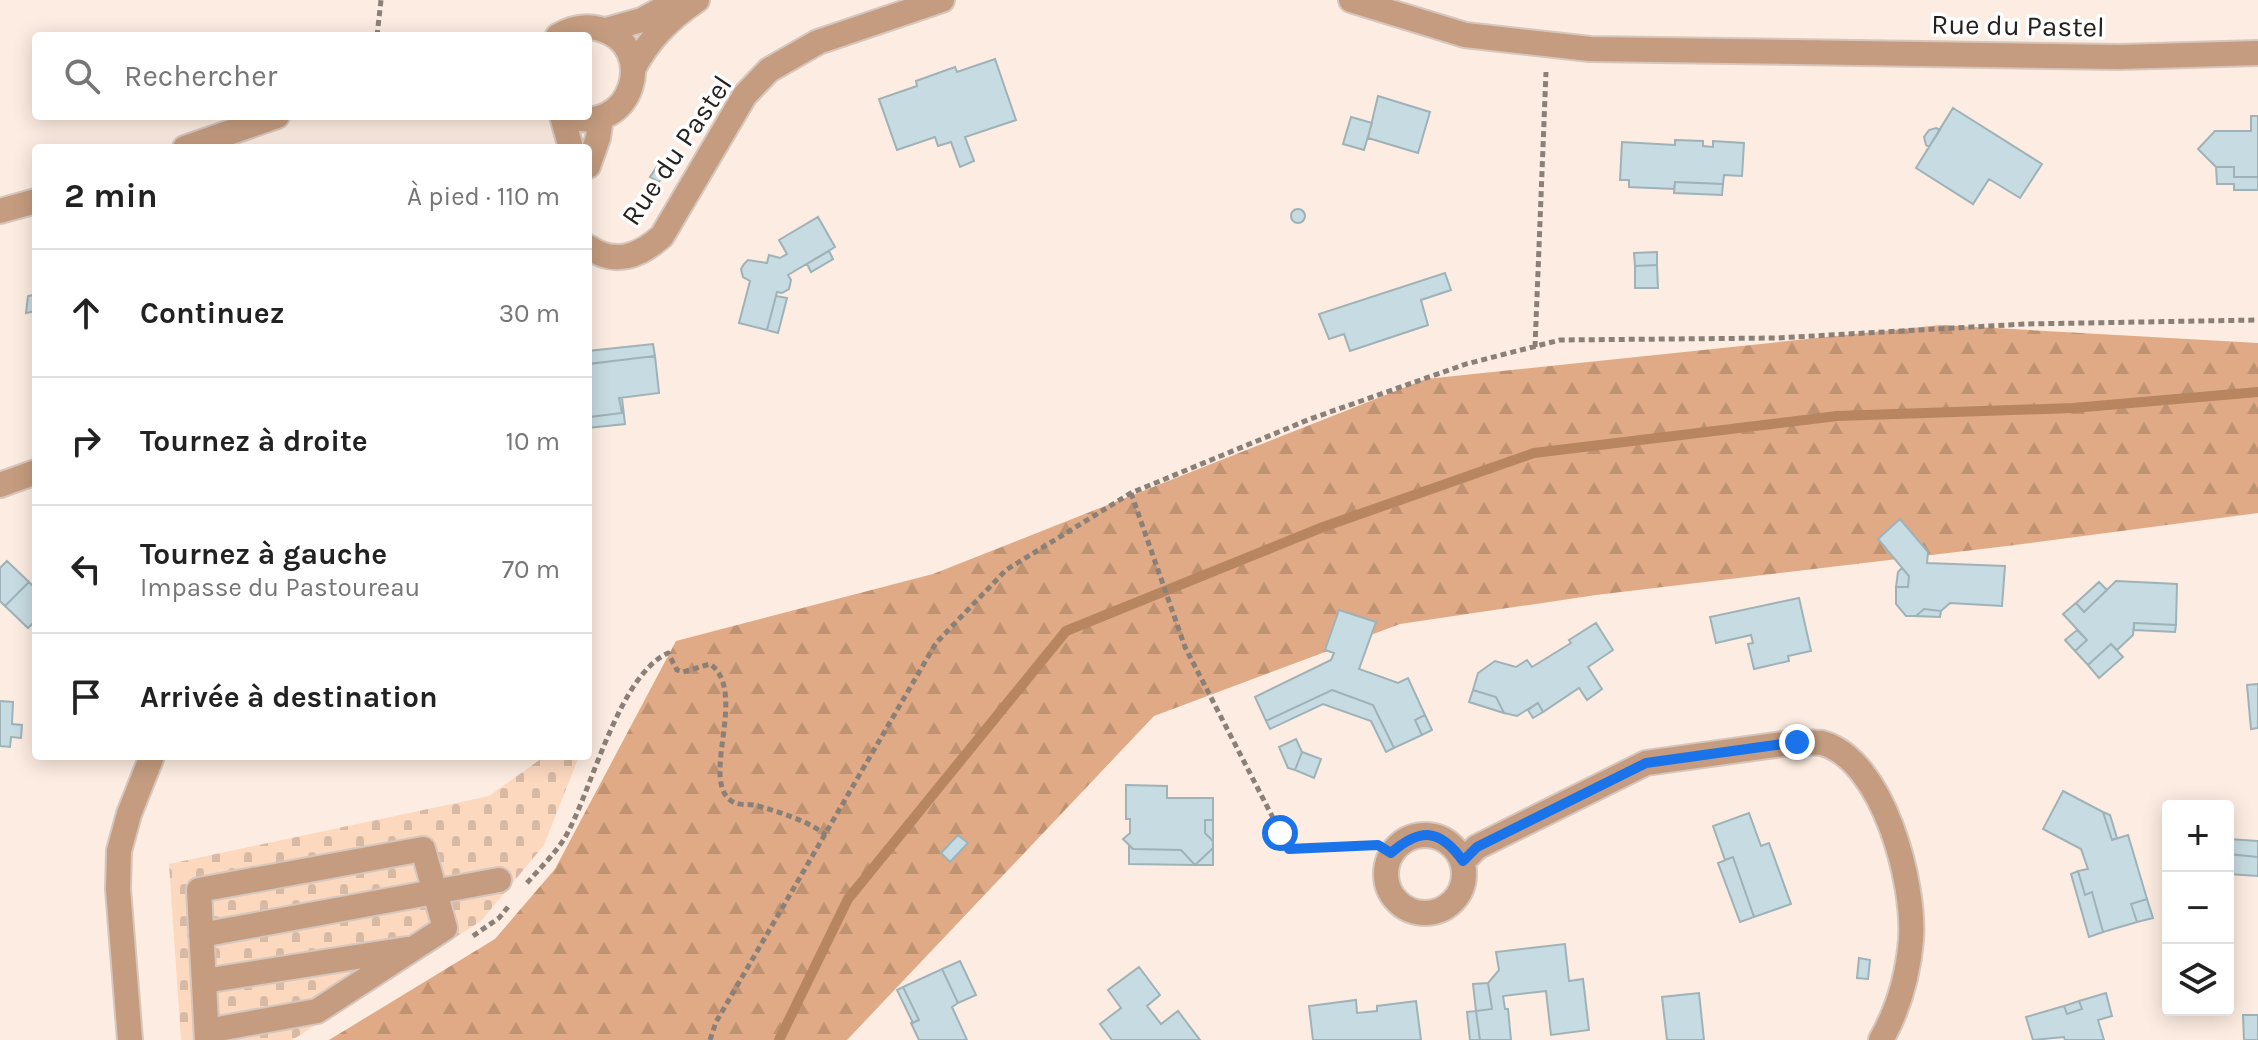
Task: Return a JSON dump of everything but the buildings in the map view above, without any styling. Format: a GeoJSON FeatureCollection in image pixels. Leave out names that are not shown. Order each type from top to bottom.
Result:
{"type":"FeatureCollection","features":[{"type":"Feature","properties":{"kind":"street"},"geometry":{"type":"LineString","coordinates":[[606,30],[642,20],[679,0]]}},
{"type":"Feature","properties":{"kind":"street"},"geometry":{"type":"LineString","coordinates":[[633,69],[645,46],[661,28],[697,0]]}},
{"type":"Feature","properties":{"kind":"street","name":"Rue du Pastel"},"geometry":{"type":"LineString","coordinates":[[592,250],[600,255],[621,256],[644,252],[662,236],[745,95],[769,70],[818,42],[942,0]]}},
{"type":"Feature","properties":{"kind":"street","name":"Rue du Pastel"},"geometry":{"type":"LineString","coordinates":[[1351,0],[1465,35],[1590,49],[2119,57],[2258,53]]}},
{"type":"Feature","properties":{"kind":"street"},"geometry":{"type":"LineString","coordinates":[[566,32],[591,26],[606,30],[620,39],[629,53],[633,69],[632,84],[626,99],[615,111],[592,119]]}},
{"type":"Feature","properties":{"kind":"street"},"geometry":{"type":"LineString","coordinates":[[592,155],[601,118]]}},
{"type":"Feature","properties":{"kind":"street"},"geometry":{"type":"LineString","coordinates":[[196,144],[266,120]]}},
{"type":"Feature","properties":{"kind":"street"},"geometry":{"type":"LineString","coordinates":[[563,120],[570,144]]}},
{"type":"Feature","properties":{"kind":"street"},"geometry":{"type":"LineString","coordinates":[[0,194],[32,190]]}},
{"type":"Feature","properties":{"kind":"street"},"geometry":{"type":"LineString","coordinates":[[0,211],[32,202]]}},
{"type":"Feature","properties":{"kind":"street"},"geometry":{"type":"LineString","coordinates":[[0,485],[32,473]]}},
{"type":"Feature","properties":{"kind":"street"},"geometry":{"type":"LineString","coordinates":[[1463,861],[1477,847],[1646,763],[1797,742],[1822,743],[1845,755],[1866,780],[1886,813],[1904,864],[1911,906],[1911,940],[1902,991],[1881,1040]]}},
{"type":"Feature","properties":{"kind":"street"},"geometry":{"type":"LineString","coordinates":[[130,1040],[118,889],[119,851],[129,814],[150,760]]}},
{"type":"Feature","properties":{"kind":"street"},"geometry":{"type":"LineString","coordinates":[[1429,835],[1450,844],[1463,861],[1463,888],[1446,909],[1420,914],[1396,903],[1385,879],[1391,853],[1407,839],[1429,835]]}},
{"type":"Feature","properties":{"kind":"street"},"geometry":{"type":"LineString","coordinates":[[423,849],[435,892],[445,928],[317,1011],[207,1035],[199,890],[423,849]]}},
{"type":"Feature","properties":{"kind":"street"},"geometry":{"type":"LineString","coordinates":[[201,935],[499,880]]}},
{"type":"Feature","properties":{"kind":"street"},"geometry":{"type":"LineString","coordinates":[[204,981],[416,947]]}},
{"type":"Feature","properties":{"kind":"path"},"geometry":{"type":"LineString","coordinates":[[377,32],[381,0]]}},
{"type":"Feature","properties":{"kind":"path"},"geometry":{"type":"LineString","coordinates":[[1535,347],[1547,45]]}},
{"type":"Feature","properties":{"kind":"path"},"geometry":{"type":"LineString","coordinates":[[710,1040],[716,1022],[936,643],[1006,570],[1131,493],[1310,419],[1466,364],[1560,340],[1777,338],[2025,324],[2258,320]]}},
{"type":"Feature","properties":{"kind":"path"},"geometry":{"type":"LineString","coordinates":[[1131,493],[1185,647],[1289,849],[1378,845],[1391,853]]}},
{"type":"Feature","properties":{"kind":"path"},"geometry":{"type":"LineString","coordinates":[[604,750],[627,695],[656,658],[668,653],[677,670],[683,672],[710,664],[717,668],[723,679],[726,714],[721,785],[726,797],[736,804],[753,805],[810,823],[826,835]]}},
{"type":"Feature","properties":{"kind":"green space"},"geometry":{"type":"Polygon","coordinates":[[[1941,325],[2258,343],[2258,513],[1596,595],[1400,624],[1154,716],[847,1040],[329,1040],[495,939],[555,869],[676,641],[933,574],[1426,379],[1941,325]]]}},
{"type":"Feature","properties":{"kind":"green space"},"geometry":{"type":"Polygon","coordinates":[[[539,760],[577,760],[544,845],[481,921],[292,1040],[181,1040],[169,864],[489,796],[539,760]]]}},
{"type":"Feature","properties":{"kind":"waterway"},"geometry":{"type":"LineString","coordinates":[[779,1040],[848,899],[1066,631],[1323,527],[1534,453],[1837,416],[2073,408],[2258,392]]}},
{"type":"Feature","properties":{"kind":"route"},"geometry":{"type":"LineString","coordinates":[[1280,833],[1289,849],[1378,845],[1391,853],[1407,839],[1429,835],[1450,844],[1463,861],[1477,847],[1646,763],[1797,742]]}}]}
